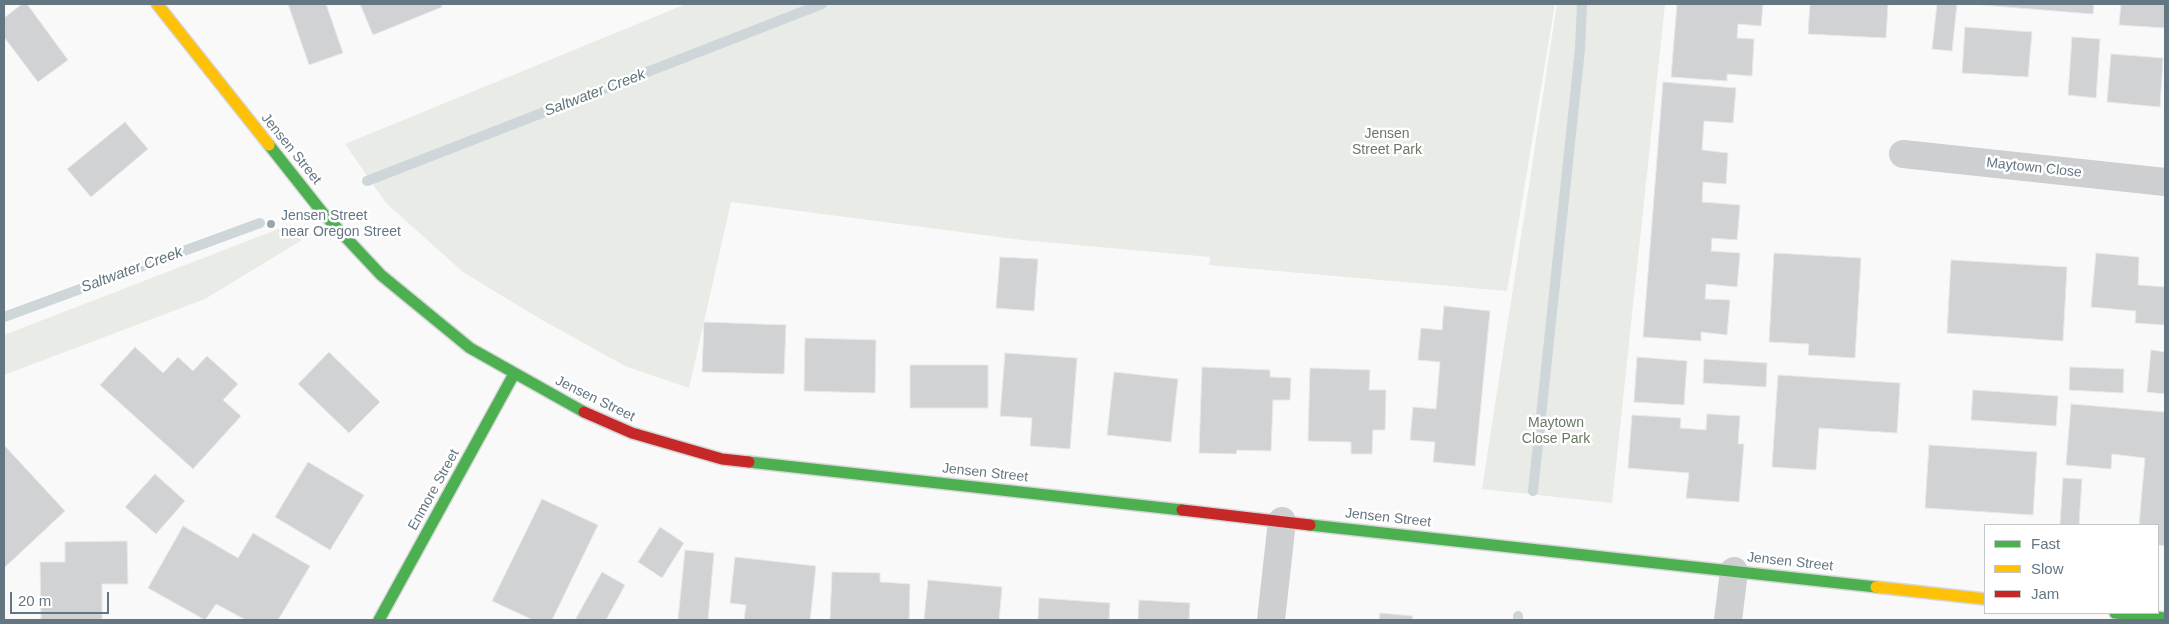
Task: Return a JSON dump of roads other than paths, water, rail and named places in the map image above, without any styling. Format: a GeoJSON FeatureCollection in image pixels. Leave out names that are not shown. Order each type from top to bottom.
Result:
{"type":"FeatureCollection","features":[{"type":"Feature","properties":{"kind":"street","name":"Jensen Street"},"geometry":{"type":"LineString","coordinates":[[157,4],[301,186],[375,268],[470,348],[577,409],[632,433],[722,459],[1984,598]]}},
{"type":"Feature","properties":{"kind":"street","name":"Maytown Close"},"geometry":{"type":"LineString","coordinates":[[1902,154],[2165,182]]}},
{"type":"Feature","properties":{"kind":"street","name":"Enmore Street"},"geometry":{"type":"LineString","coordinates":[[379,620],[514,374]]}},
{"type":"Feature","properties":{"kind":"street"},"geometry":{"type":"LineString","coordinates":[[1271,620],[1282,521]]}},
{"type":"Feature","properties":{"kind":"street"},"geometry":{"type":"LineString","coordinates":[[1728,620],[1734,571]]}},
{"type":"Feature","properties":{"kind":"street"},"geometry":{"type":"LineString","coordinates":[[2125,614],[2165,618]]}},
{"type":"Feature","properties":{"kind":"waterway","name":"Saltwater Creek"},"geometry":{"type":"LineString","coordinates":[[367,181],[822,4]]}},
{"type":"Feature","properties":{"kind":"waterway"},"geometry":{"type":"LineString","coordinates":[[1533,491],[1580,49],[1582,4]]}},
{"type":"Feature","properties":{"kind":"waterway","name":"Saltwater Creek"},"geometry":{"type":"LineString","coordinates":[[4,317],[260,223]]}},
{"type":"Feature","properties":{"kind":"place","name":"Jensen Street near Oregon Street"},"geometry":{"type":"Point","coordinates":[271,224]}},
{"type":"Feature","properties":{"kind":"park label","name":"Jensen Street Park"},"geometry":{"type":"Point","coordinates":[1387,142]}},
{"type":"Feature","properties":{"kind":"park label","name":"Maytown Close Park"},"geometry":{"type":"Point","coordinates":[1556,432]}}]}
